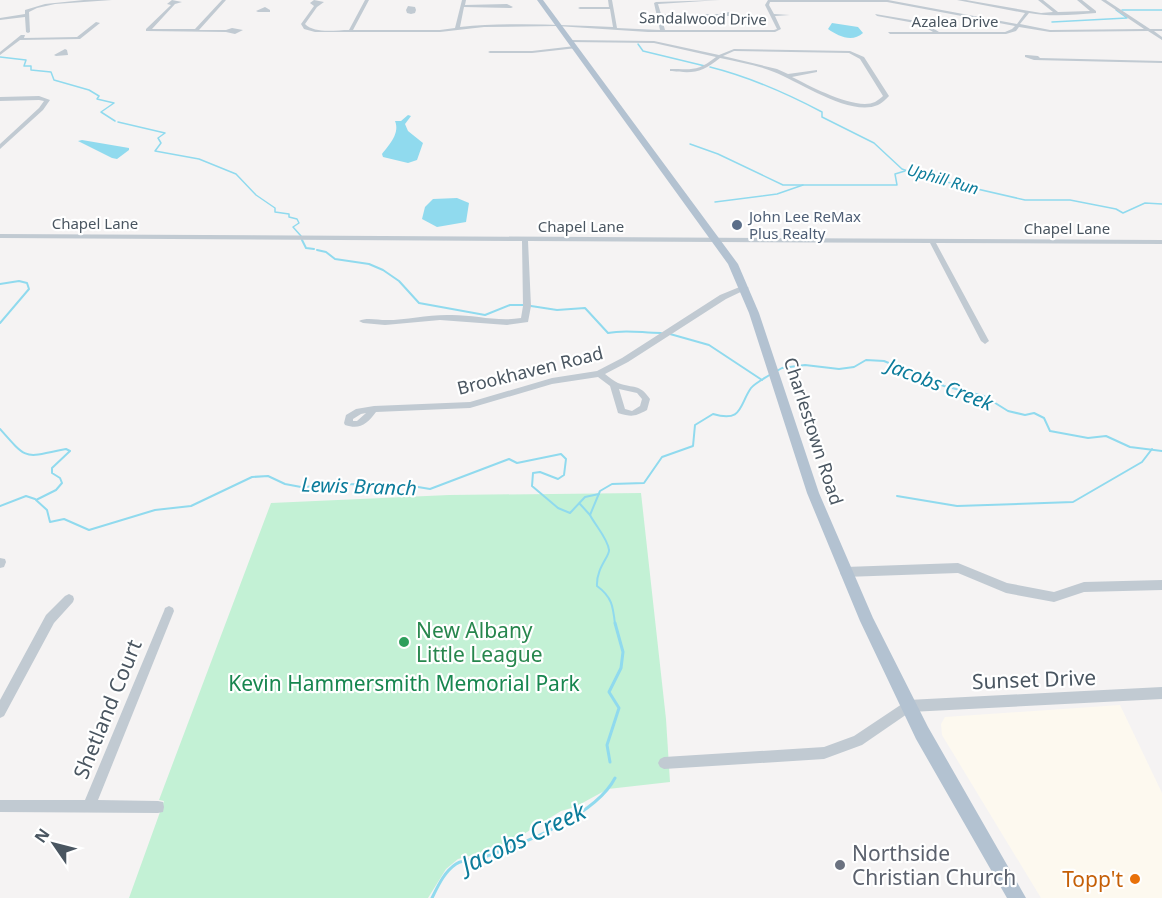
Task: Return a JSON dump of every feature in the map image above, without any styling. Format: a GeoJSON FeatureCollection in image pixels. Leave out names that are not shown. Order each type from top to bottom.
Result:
{"type":"FeatureCollection","features":[{"type":"Feature","properties":{"kind":"main road","name":"Charlestown Road"},"geometry":{"type":"LineString","coordinates":[[540,0],[718,240],[745,288],[813,493],[845,572],[908,706],[1017,898]]}},
{"type":"Feature","properties":{"kind":"street"},"geometry":{"type":"LineString","coordinates":[[17,0],[36,4]]}},
{"type":"Feature","properties":{"kind":"street"},"geometry":{"type":"LineString","coordinates":[[0,54],[33,27],[27,16],[28,9],[36,4],[55,1],[110,0]]}},
{"type":"Feature","properties":{"kind":"street"},"geometry":{"type":"LineString","coordinates":[[193,31],[224,0]]}},
{"type":"Feature","properties":{"kind":"street"},"geometry":{"type":"LineString","coordinates":[[265,8],[272,0]]}},
{"type":"Feature","properties":{"kind":"street"},"geometry":{"type":"LineString","coordinates":[[350,31],[367,0]]}},
{"type":"Feature","properties":{"kind":"street"},"geometry":{"type":"LineString","coordinates":[[457,29],[464,0]]}},
{"type":"Feature","properties":{"kind":"street"},"geometry":{"type":"LineString","coordinates":[[604,28],[616,27],[610,0]]}},
{"type":"Feature","properties":{"kind":"street"},"geometry":{"type":"LineString","coordinates":[[663,31],[655,5],[659,1],[718,0]]}},
{"type":"Feature","properties":{"kind":"street"},"geometry":{"type":"LineString","coordinates":[[831,0],[896,1],[946,13],[1060,32],[1162,31]]}},
{"type":"Feature","properties":{"kind":"street","name":"Sandalwood Drive"},"geometry":{"type":"LineString","coordinates":[[316,6],[304,22],[304,27],[315,30],[350,31],[504,26],[663,31],[778,30],[766,5],[769,1],[831,0]]}},
{"type":"Feature","properties":{"kind":"street"},"geometry":{"type":"LineString","coordinates":[[959,0],[996,3],[1028,12],[1058,14],[1094,12],[1079,0]]}},
{"type":"Feature","properties":{"kind":"street"},"geometry":{"type":"LineString","coordinates":[[1040,0],[1058,14]]}},
{"type":"Feature","properties":{"kind":"street"},"geometry":{"type":"LineString","coordinates":[[1103,0],[1162,39]]}},
{"type":"Feature","properties":{"kind":"street"},"geometry":{"type":"LineString","coordinates":[[412,7],[415,1]]}},
{"type":"Feature","properties":{"kind":"street"},"geometry":{"type":"LineString","coordinates":[[173,4],[148,30],[226,31]]}},
{"type":"Feature","properties":{"kind":"street"},"geometry":{"type":"LineString","coordinates":[[462,6],[498,6]]}},
{"type":"Feature","properties":{"kind":"street"},"geometry":{"type":"LineString","coordinates":[[580,8],[612,8]]}},
{"type":"Feature","properties":{"kind":"street"},"geometry":{"type":"LineString","coordinates":[[1018,25],[1028,12]]}},
{"type":"Feature","properties":{"kind":"street"},"geometry":{"type":"LineString","coordinates":[[658,15],[719,15]]}},
{"type":"Feature","properties":{"kind":"street"},"geometry":{"type":"LineString","coordinates":[[772,15],[788,15]]}},
{"type":"Feature","properties":{"kind":"street"},"geometry":{"type":"LineString","coordinates":[[877,15],[921,23],[939,33]]}},
{"type":"Feature","properties":{"kind":"street"},"geometry":{"type":"LineString","coordinates":[[0,19],[27,16]]}},
{"type":"Feature","properties":{"kind":"street"},"geometry":{"type":"LineString","coordinates":[[65,50],[98,23]]}},
{"type":"Feature","properties":{"kind":"street","name":"Azalea Drive"},"geometry":{"type":"LineString","coordinates":[[890,33],[1006,33],[1018,25]]}},
{"type":"Feature","properties":{"kind":"street"},"geometry":{"type":"LineString","coordinates":[[20,39],[80,38]]}},
{"type":"Feature","properties":{"kind":"street"},"geometry":{"type":"LineString","coordinates":[[490,52],[532,52],[572,43],[657,43],[718,57],[770,69],[842,102],[873,103],[886,96],[862,58],[849,52],[738,50],[725,52],[718,57],[698,70],[672,70]]}},
{"type":"Feature","properties":{"kind":"street"},"geometry":{"type":"LineString","coordinates":[[1038,57],[1162,62]]}},
{"type":"Feature","properties":{"kind":"street"},"geometry":{"type":"LineString","coordinates":[[788,76],[815,71]]}},
{"type":"Feature","properties":{"kind":"street"},"geometry":{"type":"LineString","coordinates":[[0,99],[39,98],[47,100],[41,109],[0,147]]}},
{"type":"Feature","properties":{"kind":"street","name":"Chapel Lane"},"geometry":{"type":"LineString","coordinates":[[0,236],[1162,242]]}},
{"type":"Feature","properties":{"kind":"street"},"geometry":{"type":"LineString","coordinates":[[363,321],[404,322],[450,317],[523,321],[527,313],[525,239]]}},
{"type":"Feature","properties":{"kind":"street"},"geometry":{"type":"LineString","coordinates":[[932,241],[985,341]]}},
{"type":"Feature","properties":{"kind":"street","name":"Brookhaven Road"},"geometry":{"type":"LineString","coordinates":[[374,409],[470,405],[552,381],[598,374],[625,360],[723,297],[745,288]]}},
{"type":"Feature","properties":{"kind":"street"},"geometry":{"type":"LineString","coordinates":[[598,374],[614,385]]}},
{"type":"Feature","properties":{"kind":"street"},"geometry":{"type":"LineString","coordinates":[[845,572],[958,568],[1006,588],[1054,597],[1084,587],[1162,585]]}},
{"type":"Feature","properties":{"kind":"street"},"geometry":{"type":"LineString","coordinates":[[0,712],[50,619],[69,599]]}},
{"type":"Feature","properties":{"kind":"street","name":"Shetland Court"},"geometry":{"type":"LineString","coordinates":[[0,806],[89,806],[169,611]]}},
{"type":"Feature","properties":{"kind":"street","name":"Sunset Drive"},"geometry":{"type":"LineString","coordinates":[[908,706],[1162,693]]}},
{"type":"Feature","properties":{"kind":"street"},"geometry":{"type":"LineString","coordinates":[[664,763],[824,753],[858,741],[908,706]]}},
{"type":"Feature","properties":{"kind":"street"},"geometry":{"type":"LineString","coordinates":[[89,806],[158,807]]}},
{"type":"Feature","properties":{"kind":"shaded area"},"geometry":{"type":"Polygon","coordinates":[[[1120,705],[1162,793],[1162,898],[1041,898],[942,735],[941,724],[945,717],[1120,705]]]}},
{"type":"Feature","properties":{"kind":"green space","name":"Kevin Hammersmith Memorial Park"},"geometry":{"type":"Polygon","coordinates":[[[641,493],[666,719],[670,782],[608,789],[575,807],[561,811],[501,848],[458,859],[446,869],[428,898],[129,898],[164,801],[159,800],[271,503],[449,495],[641,493]]]}},
{"type":"Feature","properties":{"kind":"water"},"geometry":{"type":"Polygon","coordinates":[[[832,23],[858,27],[863,33],[854,38],[841,36],[828,29],[832,23]]]}},
{"type":"Feature","properties":{"kind":"water"},"geometry":{"type":"Polygon","coordinates":[[[408,115],[411,116],[405,124],[408,131],[423,143],[417,160],[408,163],[383,157],[382,154],[395,134],[395,121],[401,121],[408,115]]]}},
{"type":"Feature","properties":{"kind":"water"},"geometry":{"type":"Polygon","coordinates":[[[78,141],[129,148],[129,150],[117,159],[112,158],[78,141]]]}},
{"type":"Feature","properties":{"kind":"water"},"geometry":{"type":"Polygon","coordinates":[[[457,198],[469,203],[466,222],[437,227],[422,219],[425,207],[433,199],[457,198]]]}},
{"type":"Feature","properties":{"kind":"waterway"},"geometry":{"type":"LineString","coordinates":[[1052,22],[1127,18],[1116,10]]}},
{"type":"Feature","properties":{"kind":"waterway"},"geometry":{"type":"LineString","coordinates":[[1122,10],[1162,10]]}},
{"type":"Feature","properties":{"kind":"waterway","name":"Uphill Run"},"geometry":{"type":"LineString","coordinates":[[638,44],[643,51],[705,66]]}},
{"type":"Feature","properties":{"kind":"waterway"},"geometry":{"type":"LineString","coordinates":[[0,57],[26,60],[24,66],[31,66],[31,70],[51,72],[54,80],[89,90],[99,96],[97,99],[114,103],[101,112],[115,121]]}},
{"type":"Feature","properties":{"kind":"waterway","name":"Uphill Run"},"geometry":{"type":"LineString","coordinates":[[710,67],[754,81],[822,112],[822,117],[874,143],[902,169],[925,177],[1025,200],[1070,200],[1116,209],[1123,213],[1145,203],[1162,204]]}},
{"type":"Feature","properties":{"kind":"waterway"},"geometry":{"type":"LineString","coordinates":[[118,122],[165,133],[158,138],[161,143],[155,151],[199,159],[236,174],[256,195],[275,208],[275,212],[289,214],[289,217],[297,219],[299,223],[293,227],[301,236]]}},
{"type":"Feature","properties":{"kind":"waterway"},"geometry":{"type":"LineString","coordinates":[[690,144],[718,154],[783,185],[803,185]]}},
{"type":"Feature","properties":{"kind":"waterway"},"geometry":{"type":"LineString","coordinates":[[803,185],[897,185],[895,174],[905,171]]}},
{"type":"Feature","properties":{"kind":"waterway"},"geometry":{"type":"LineString","coordinates":[[715,202],[777,194],[803,185]]}},
{"type":"Feature","properties":{"kind":"waterway"},"geometry":{"type":"LineString","coordinates":[[302,240],[306,248],[314,249]]}},
{"type":"Feature","properties":{"kind":"waterway"},"geometry":{"type":"LineString","coordinates":[[317,250],[326,252],[335,259],[369,264],[383,270],[399,281],[419,303],[485,315],[510,305],[525,305]]}},
{"type":"Feature","properties":{"kind":"waterway","name":"Lewis Branch"},"geometry":{"type":"LineString","coordinates":[[0,284],[19,281],[27,283],[29,289],[0,323]]}},
{"type":"Feature","properties":{"kind":"waterway"},"geometry":{"type":"LineString","coordinates":[[531,306],[557,310],[585,308],[608,333],[628,331],[661,333]]}},
{"type":"Feature","properties":{"kind":"waterway"},"geometry":{"type":"LineString","coordinates":[[670,334],[709,345],[762,380]]}},
{"type":"Feature","properties":{"kind":"waterway","name":"Jacobs Creek"},"geometry":{"type":"LineString","coordinates":[[775,372],[782,368],[805,365],[839,369],[854,367],[866,360],[884,361],[944,386],[984,396],[1008,411],[1025,415],[1034,413],[1044,418],[1050,431],[1088,438],[1106,436],[1130,447],[1151,450]]}},
{"type":"Feature","properties":{"kind":"waterway","name":"Jacobs Creek"},"geometry":{"type":"LineString","coordinates":[[762,380],[771,374]]}},
{"type":"Feature","properties":{"kind":"waterway","name":"Jacobs Creek"},"geometry":{"type":"LineString","coordinates":[[599,494],[612,484],[644,483],[662,457],[693,446],[695,425],[713,414],[723,416],[735,414],[739,411],[751,388],[762,380]]}},
{"type":"Feature","properties":{"kind":"waterway","name":"Lewis Branch"},"geometry":{"type":"LineString","coordinates":[[0,429],[17,447],[28,454],[42,454],[66,449],[70,451],[52,468],[52,473],[60,478],[62,483],[56,490],[36,500],[47,510],[50,522],[64,519],[89,530],[155,510],[191,506],[252,477],[268,476],[285,484],[301,487],[356,484],[380,488],[406,485],[430,489],[509,459],[517,463],[561,454],[566,459],[564,475],[558,479],[540,472],[533,473],[532,486],[558,508],[570,513],[585,497],[599,494]]}},
{"type":"Feature","properties":{"kind":"waterway"},"geometry":{"type":"LineString","coordinates":[[897,496],[957,506],[1073,502],[1142,462],[1151,450]]}},
{"type":"Feature","properties":{"kind":"waterway","name":"Jacobs Creek"},"geometry":{"type":"LineString","coordinates":[[1151,450],[1162,451]]}},
{"type":"Feature","properties":{"kind":"waterway","name":"Jacobs Creek"},"geometry":{"type":"LineString","coordinates":[[590,515],[599,494]]}},
{"type":"Feature","properties":{"kind":"waterway"},"geometry":{"type":"LineString","coordinates":[[0,506],[26,496],[35,499]]}},
{"type":"Feature","properties":{"kind":"waterway"},"geometry":{"type":"LineString","coordinates":[[580,504],[590,515]]}},
{"type":"Feature","properties":{"kind":"waterway","name":"Jacobs Creek"},"geometry":{"type":"LineString","coordinates":[[590,515],[604,537],[609,550],[597,580],[597,586],[611,602],[615,624]]}},
{"type":"Feature","properties":{"kind":"waterway","name":"Jacobs Creek"},"geometry":{"type":"LineString","coordinates":[[610,762],[607,745],[619,708],[609,692],[621,668],[623,652],[615,623]]}},
{"type":"Feature","properties":{"kind":"waterway","name":"Jacobs Creek"},"geometry":{"type":"LineString","coordinates":[[432,898],[445,875],[456,864],[503,850],[558,826],[592,804],[606,791],[615,778]]}},
{"type":"Feature","properties":{"kind":"place","name":"John Lee ReMax Plus Realty"},"geometry":{"type":"Point","coordinates":[737,225]}},
{"type":"Feature","properties":{"kind":"place","name":"New Albany Little League"},"geometry":{"type":"Point","coordinates":[404,642]}},
{"type":"Feature","properties":{"kind":"place","name":"Northside Christian Church"},"geometry":{"type":"Point","coordinates":[840,865]}},
{"type":"Feature","properties":{"kind":"place","name":"Topp't"},"geometry":{"type":"Point","coordinates":[1135,879]}}]}
